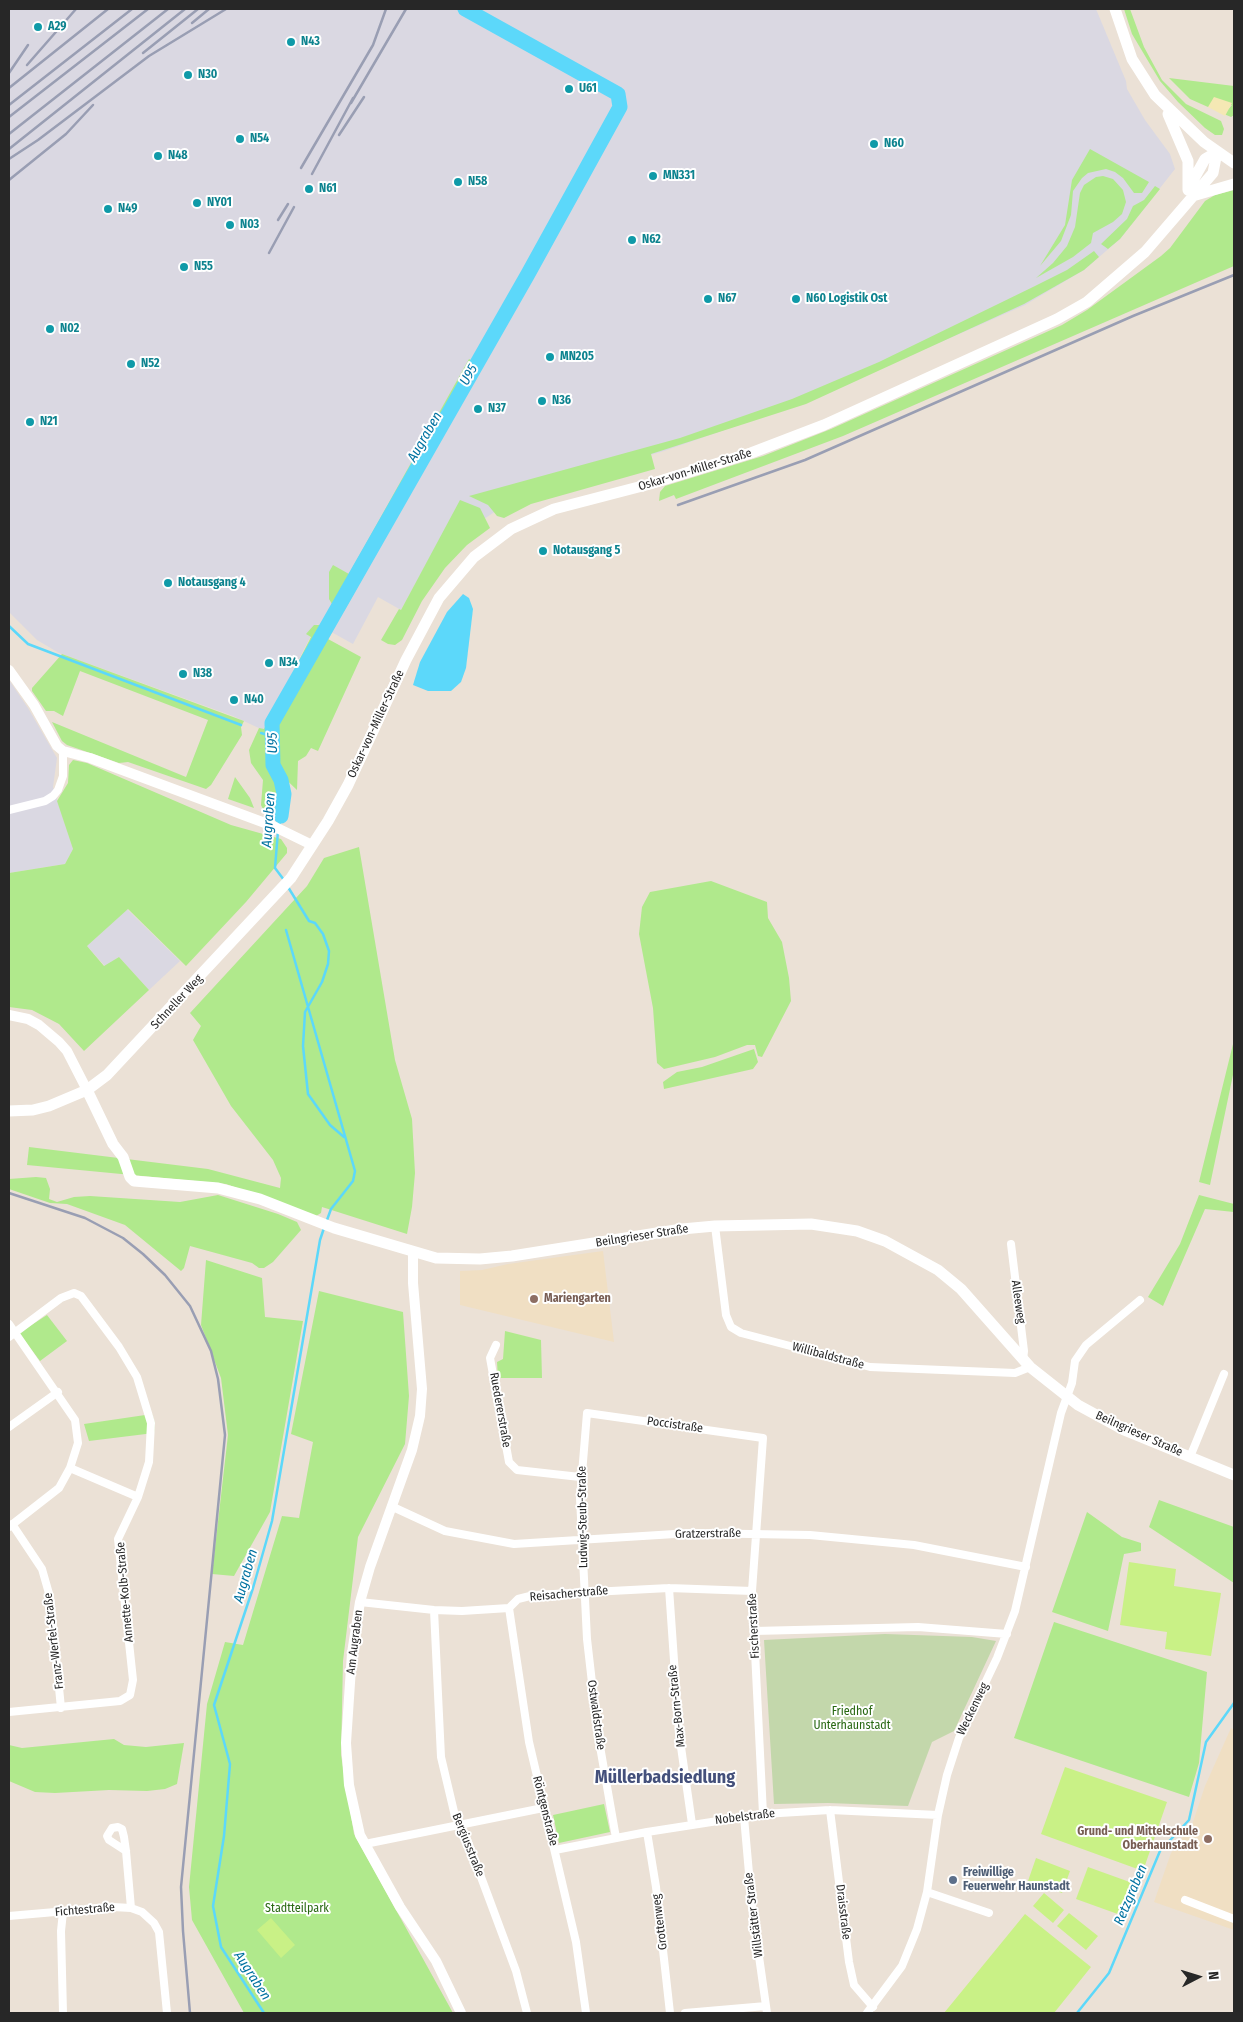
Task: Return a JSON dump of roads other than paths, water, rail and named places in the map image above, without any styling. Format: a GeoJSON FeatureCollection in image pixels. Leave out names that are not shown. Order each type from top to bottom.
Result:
{"type":"FeatureCollection","features":[{"type":"Feature","properties":{"kind":"main road"},"geometry":{"type":"LineString","coordinates":[[1115,9],[1132,59],[1144,80],[1166,108],[1217,152],[1234,163]]}},
{"type":"Feature","properties":{"kind":"main road"},"geometry":{"type":"LineString","coordinates":[[1166,108],[1188,161],[1192,192],[1234,184]]}},
{"type":"Feature","properties":{"kind":"main road","name":"Oskar-von-Miller-Straße"},"geometry":{"type":"LineString","coordinates":[[312,845],[348,785],[406,660],[439,598],[474,557],[495,540],[527,521],[554,509],[650,484],[742,456],[824,425],[1057,319],[1086,302],[1124,272],[1151,246],[1179,212],[1192,192],[1200,165],[1210,155],[1217,152]]}},
{"type":"Feature","properties":{"kind":"main road","name":"Schneller Weg"},"geometry":{"type":"LineString","coordinates":[[9,1111],[42,1108],[87,1090],[117,1065],[281,890],[312,845]]}},
{"type":"Feature","properties":{"kind":"main road","name":"Beilngrieser Straße"},"geometry":{"type":"LineString","coordinates":[[87,1090],[113,1144],[123,1157],[130,1177],[134,1181],[218,1188],[260,1199],[334,1228],[413,1253],[436,1258],[480,1259],[715,1226],[811,1224],[857,1231],[885,1241],[918,1258],[961,1289],[1027,1363],[1068,1398],[1124,1430],[1234,1475]]}},
{"type":"Feature","properties":{"kind":"street"},"geometry":{"type":"LineString","coordinates":[[9,670],[42,718],[57,746],[63,751],[90,758],[278,828],[312,845]]}},
{"type":"Feature","properties":{"kind":"street"},"geometry":{"type":"LineString","coordinates":[[9,810],[46,801],[53,796],[58,790],[63,776],[63,751]]}},
{"type":"Feature","properties":{"kind":"street"},"geometry":{"type":"LineString","coordinates":[[9,1015],[39,1025],[59,1042],[71,1058],[87,1090]]}},
{"type":"Feature","properties":{"kind":"street","name":"Willibaldstraße"},"geometry":{"type":"LineString","coordinates":[[715,1226],[726,1315],[731,1327],[741,1333],[870,1367],[1015,1373],[1027,1363]]}},
{"type":"Feature","properties":{"kind":"street","name":"Alleeweg"},"geometry":{"type":"LineString","coordinates":[[1011,1244],[1027,1363]]}},
{"type":"Feature","properties":{"kind":"street","name":"Am Augraben"},"geometry":{"type":"LineString","coordinates":[[413,1253],[421,1398],[412,1450],[393,1507],[375,1551],[360,1602],[352,1653],[346,1743],[356,1820],[365,1844],[400,1907],[436,1961],[461,2013]]}},
{"type":"Feature","properties":{"kind":"street","name":"Annette-Kolb-Straße"},"geometry":{"type":"LineString","coordinates":[[9,1712],[120,1701],[130,1695],[134,1680],[118,1539],[138,1497],[149,1462],[151,1422],[140,1385],[119,1347],[81,1296],[74,1293],[61,1298],[12,1334]]}},
{"type":"Feature","properties":{"kind":"street","name":"Weckenweg"},"geometry":{"type":"LineString","coordinates":[[870,2010],[902,1966],[917,1929],[927,1892],[938,1815],[959,1738],[1007,1634],[1017,1605],[1061,1413],[1068,1398],[1075,1361],[1086,1345],[1140,1300]]}},
{"type":"Feature","properties":{"kind":"street"},"geometry":{"type":"LineString","coordinates":[[9,1324],[12,1334],[58,1392],[74,1420],[78,1443],[70,1468],[59,1488],[10,1525]]}},
{"type":"Feature","properties":{"kind":"street","name":"Ruedererstraße"},"geometry":{"type":"LineString","coordinates":[[496,1345],[490,1358],[509,1462],[517,1470],[580,1477]]}},
{"type":"Feature","properties":{"kind":"street","name":"Beilngrieser Straße"},"geometry":{"type":"LineString","coordinates":[[1190,1457],[1224,1374]]}},
{"type":"Feature","properties":{"kind":"street"},"geometry":{"type":"LineString","coordinates":[[9,1427],[58,1392]]}},
{"type":"Feature","properties":{"kind":"street","name":"Ludwig-Steub-Straße"},"geometry":{"type":"LineString","coordinates":[[584,1592],[580,1477],[587,1412]]}},
{"type":"Feature","properties":{"kind":"street","name":"Poccistraße"},"geometry":{"type":"LineString","coordinates":[[587,1412],[763,1438]]}},
{"type":"Feature","properties":{"kind":"street","name":"Fischerstraße"},"geometry":{"type":"LineString","coordinates":[[763,1438],[752,1591],[763,1814]]}},
{"type":"Feature","properties":{"kind":"street"},"geometry":{"type":"LineString","coordinates":[[70,1468],[138,1497]]}},
{"type":"Feature","properties":{"kind":"street","name":"Gratzerstraße"},"geometry":{"type":"LineString","coordinates":[[393,1507],[445,1531],[479,1539],[514,1544],[691,1533],[756,1534],[887,1541],[947,1550],[1026,1567]]}},
{"type":"Feature","properties":{"kind":"street","name":"Franz-Werfel-Straße"},"geometry":{"type":"LineString","coordinates":[[10,1525],[42,1569],[50,1597],[61,1708]]}},
{"type":"Feature","properties":{"kind":"street","name":"Reisacherstraße"},"geometry":{"type":"LineString","coordinates":[[360,1602],[434,1610],[509,1608],[518,1599],[534,1595],[669,1588],[752,1591]]}},
{"type":"Feature","properties":{"kind":"street","name":"Max-Born-Straße"},"geometry":{"type":"LineString","coordinates":[[669,1588],[678,1733],[692,1824]]}},
{"type":"Feature","properties":{"kind":"street","name":"Ostwaldstraße"},"geometry":{"type":"LineString","coordinates":[[584,1592],[590,1681],[616,1838]]}},
{"type":"Feature","properties":{"kind":"street","name":"Röntgenstraße"},"geometry":{"type":"LineString","coordinates":[[509,1608],[519,1688],[543,1808],[555,1850],[576,1942],[586,2013]]}},
{"type":"Feature","properties":{"kind":"street","name":"Bergiusstraße"},"geometry":{"type":"LineString","coordinates":[[434,1610],[441,1757],[455,1816],[460,1824],[516,1971],[527,2013]]}},
{"type":"Feature","properties":{"kind":"street"},"geometry":{"type":"LineString","coordinates":[[754,1632],[918,1627],[1007,1634]]}},
{"type":"Feature","properties":{"kind":"street"},"geometry":{"type":"LineString","coordinates":[[365,1844],[543,1808]]}},
{"type":"Feature","properties":{"kind":"street","name":"Nobelstraße"},"geometry":{"type":"LineString","coordinates":[[555,1850],[692,1824],[763,1814],[830,1810],[938,1815]]}},
{"type":"Feature","properties":{"kind":"street","name":"Draisstraße"},"geometry":{"type":"LineString","coordinates":[[830,1810],[849,1962],[854,1985],[870,2010]]}},
{"type":"Feature","properties":{"kind":"street","name":"Willstätter Straße"},"geometry":{"type":"LineString","coordinates":[[744,1817],[752,1907],[766,2009]]}},
{"type":"Feature","properties":{"kind":"street","name":"Grottenweg"},"geometry":{"type":"LineString","coordinates":[[647,1832],[656,1887],[670,2013]]}},
{"type":"Feature","properties":{"kind":"street"},"geometry":{"type":"LineString","coordinates":[[126,1851],[131,1908]]}},
{"type":"Feature","properties":{"kind":"street"},"geometry":{"type":"LineString","coordinates":[[927,1892],[989,1913]]}},
{"type":"Feature","properties":{"kind":"street"},"geometry":{"type":"LineString","coordinates":[[1185,1900],[1234,1919]]}},
{"type":"Feature","properties":{"kind":"street","name":"Fichtestraße"},"geometry":{"type":"LineString","coordinates":[[9,1916],[113,1907],[131,1908],[142,1912],[154,1923],[159,1932],[167,2013]]}},
{"type":"Feature","properties":{"kind":"street"},"geometry":{"type":"LineString","coordinates":[[63,1912],[61,1932],[63,2013]]}},
{"type":"Feature","properties":{"kind":"street"},"geometry":{"type":"LineString","coordinates":[[685,2013],[766,2009]]}},
{"type":"Feature","properties":{"kind":"water"},"geometry":{"type":"Polygon","coordinates":[[[463,594],[469,598],[473,609],[466,668],[461,682],[451,691],[428,691],[413,685],[420,662],[447,612],[463,594]]]}},
{"type":"Feature","properties":{"kind":"waterway","name":"Augraben"},"geometry":{"type":"LineString","coordinates":[[281,816],[284,794],[281,780],[273,765],[272,723],[528,274],[620,107],[618,94],[465,9]]}},
{"type":"Feature","properties":{"kind":"waterway","name":"Augraben"},"geometry":{"type":"LineString","coordinates":[[339,608],[484,355]]}},
{"type":"Feature","properties":{"kind":"waterway"},"geometry":{"type":"LineString","coordinates":[[9,626],[28,644],[241,725]]}},
{"type":"Feature","properties":{"kind":"waterway","name":"Augraben"},"geometry":{"type":"LineString","coordinates":[[279,826],[284,794],[281,780],[273,765],[272,723],[327,629]]}},
{"type":"Feature","properties":{"kind":"waterway","name":"U95"},"geometry":{"type":"LineString","coordinates":[[261,733],[271,736]]}},
{"type":"Feature","properties":{"kind":"waterway","name":"Augraben"},"geometry":{"type":"LineString","coordinates":[[278,831],[275,868],[284,880]]}},
{"type":"Feature","properties":{"kind":"waterway","name":"Augraben"},"geometry":{"type":"LineString","coordinates":[[288,887],[309,921],[315,923],[323,934],[329,951],[328,964],[322,982],[305,1012],[303,1046],[308,1094],[330,1125],[344,1137]]}},
{"type":"Feature","properties":{"kind":"waterway","name":"Augraben"},"geometry":{"type":"LineString","coordinates":[[286,930],[355,1171],[353,1181],[331,1209],[327,1220]]}},
{"type":"Feature","properties":{"kind":"waterway","name":"Augraben"},"geometry":{"type":"LineString","coordinates":[[264,2013],[221,1947],[213,1906],[224,1836],[230,1764],[214,1705],[253,1588],[272,1521],[320,1240],[324,1228]]}},
{"type":"Feature","properties":{"kind":"waterway","name":"Retzgraben"},"geometry":{"type":"LineString","coordinates":[[1077,2013],[1109,1973],[1160,1851],[1189,1820],[1206,1742],[1234,1703]]}},
{"type":"Feature","properties":{"kind":"railway"},"geometry":{"type":"LineString","coordinates":[[27,65],[76,9]]}},
{"type":"Feature","properties":{"kind":"railway"},"geometry":{"type":"LineString","coordinates":[[9,88],[108,9]]}},
{"type":"Feature","properties":{"kind":"railway"},"geometry":{"type":"LineString","coordinates":[[9,105],[132,9]]}},
{"type":"Feature","properties":{"kind":"railway"},"geometry":{"type":"LineString","coordinates":[[9,117],[148,9]]}},
{"type":"Feature","properties":{"kind":"railway"},"geometry":{"type":"LineString","coordinates":[[9,134],[168,9]]}},
{"type":"Feature","properties":{"kind":"railway"},"geometry":{"type":"LineString","coordinates":[[9,149],[185,9]]}},
{"type":"Feature","properties":{"kind":"railway"},"geometry":{"type":"LineString","coordinates":[[143,53],[198,9]]}},
{"type":"Feature","properties":{"kind":"railway"},"geometry":{"type":"LineString","coordinates":[[192,23],[209,9]]}},
{"type":"Feature","properties":{"kind":"railway"},"geometry":{"type":"LineString","coordinates":[[9,159],[38,140],[149,56],[226,9]]}},
{"type":"Feature","properties":{"kind":"railway"},"geometry":{"type":"LineString","coordinates":[[301,168],[373,45],[386,9]]}},
{"type":"Feature","properties":{"kind":"railway"},"geometry":{"type":"LineString","coordinates":[[351,103],[406,9]]}},
{"type":"Feature","properties":{"kind":"railway"},"geometry":{"type":"LineString","coordinates":[[9,73],[28,45]]}},
{"type":"Feature","properties":{"kind":"railway"},"geometry":{"type":"LineString","coordinates":[[339,135],[364,97]]}},
{"type":"Feature","properties":{"kind":"railway"},"geometry":{"type":"LineString","coordinates":[[312,174],[353,98]]}},
{"type":"Feature","properties":{"kind":"railway"},"geometry":{"type":"LineString","coordinates":[[9,180],[66,134],[93,105]]}},
{"type":"Feature","properties":{"kind":"railway"},"geometry":{"type":"LineString","coordinates":[[278,220],[288,204]]}},
{"type":"Feature","properties":{"kind":"railway"},"geometry":{"type":"LineString","coordinates":[[269,253],[294,207]]}},
{"type":"Feature","properties":{"kind":"railway"},"geometry":{"type":"LineString","coordinates":[[678,505],[805,460],[1133,316],[1234,275]]}},
{"type":"Feature","properties":{"kind":"railway"},"geometry":{"type":"LineString","coordinates":[[9,1193],[85,1218],[123,1238],[143,1254],[165,1275],[190,1306],[211,1351],[218,1379],[225,1435],[181,1887],[190,2013]]}},
{"type":"Feature","properties":{"kind":"place","name":"A29"},"geometry":{"type":"Point","coordinates":[38,27]}},
{"type":"Feature","properties":{"kind":"place","name":"N43"},"geometry":{"type":"Point","coordinates":[291,42]}},
{"type":"Feature","properties":{"kind":"place","name":"N30"},"geometry":{"type":"Point","coordinates":[188,75]}},
{"type":"Feature","properties":{"kind":"place","name":"U61"},"geometry":{"type":"Point","coordinates":[569,89]}},
{"type":"Feature","properties":{"kind":"place","name":"N54"},"geometry":{"type":"Point","coordinates":[240,139]}},
{"type":"Feature","properties":{"kind":"place","name":"N60"},"geometry":{"type":"Point","coordinates":[874,144]}},
{"type":"Feature","properties":{"kind":"place","name":"N48"},"geometry":{"type":"Point","coordinates":[158,156]}},
{"type":"Feature","properties":{"kind":"place","name":"MN331"},"geometry":{"type":"Point","coordinates":[653,176]}},
{"type":"Feature","properties":{"kind":"place","name":"N58"},"geometry":{"type":"Point","coordinates":[458,182]}},
{"type":"Feature","properties":{"kind":"place","name":"N61"},"geometry":{"type":"Point","coordinates":[309,189]}},
{"type":"Feature","properties":{"kind":"place","name":"NY01"},"geometry":{"type":"Point","coordinates":[197,203]}},
{"type":"Feature","properties":{"kind":"place","name":"N49"},"geometry":{"type":"Point","coordinates":[108,209]}},
{"type":"Feature","properties":{"kind":"place","name":"N03"},"geometry":{"type":"Point","coordinates":[230,225]}},
{"type":"Feature","properties":{"kind":"place","name":"N62"},"geometry":{"type":"Point","coordinates":[632,240]}},
{"type":"Feature","properties":{"kind":"place","name":"N55"},"geometry":{"type":"Point","coordinates":[184,267]}},
{"type":"Feature","properties":{"kind":"place","name":"N67"},"geometry":{"type":"Point","coordinates":[708,299]}},
{"type":"Feature","properties":{"kind":"place","name":"N60 Logistik Ost"},"geometry":{"type":"Point","coordinates":[796,299]}},
{"type":"Feature","properties":{"kind":"place","name":"N02"},"geometry":{"type":"Point","coordinates":[50,329]}},
{"type":"Feature","properties":{"kind":"place","name":"MN205"},"geometry":{"type":"Point","coordinates":[550,357]}},
{"type":"Feature","properties":{"kind":"place","name":"N52"},"geometry":{"type":"Point","coordinates":[131,364]}},
{"type":"Feature","properties":{"kind":"place","name":"N36"},"geometry":{"type":"Point","coordinates":[542,401]}},
{"type":"Feature","properties":{"kind":"place","name":"N37"},"geometry":{"type":"Point","coordinates":[478,409]}},
{"type":"Feature","properties":{"kind":"place","name":"N21"},"geometry":{"type":"Point","coordinates":[30,422]}},
{"type":"Feature","properties":{"kind":"place","name":"Notausgang 5"},"geometry":{"type":"Point","coordinates":[543,551]}},
{"type":"Feature","properties":{"kind":"place","name":"Notausgang 4"},"geometry":{"type":"Point","coordinates":[168,583]}},
{"type":"Feature","properties":{"kind":"place","name":"N34"},"geometry":{"type":"Point","coordinates":[269,663]}},
{"type":"Feature","properties":{"kind":"place","name":"N38"},"geometry":{"type":"Point","coordinates":[183,674]}},
{"type":"Feature","properties":{"kind":"place","name":"N40"},"geometry":{"type":"Point","coordinates":[234,700]}},
{"type":"Feature","properties":{"kind":"place","name":"Mariengarten"},"geometry":{"type":"Point","coordinates":[534,1299]}},
{"type":"Feature","properties":{"kind":"place","name":"Grund- und Mittelschule Oberhaunstadt"},"geometry":{"type":"Point","coordinates":[1208,1839]}},
{"type":"Feature","properties":{"kind":"place","name":"Freiwillige Feuerwehr Haunstadt"},"geometry":{"type":"Point","coordinates":[953,1880]}},
{"type":"Feature","properties":{"kind":"district","name":"Müllerbadsiedlung"},"geometry":{"type":"Point","coordinates":[665,1778]}},
{"type":"Feature","properties":{"kind":"park label","name":"Friedhof Unterhaunstadt"},"geometry":{"type":"Point","coordinates":[852,1719]}},
{"type":"Feature","properties":{"kind":"park label","name":"Stadtteilpark"},"geometry":{"type":"Point","coordinates":[297,1909]}}]}
